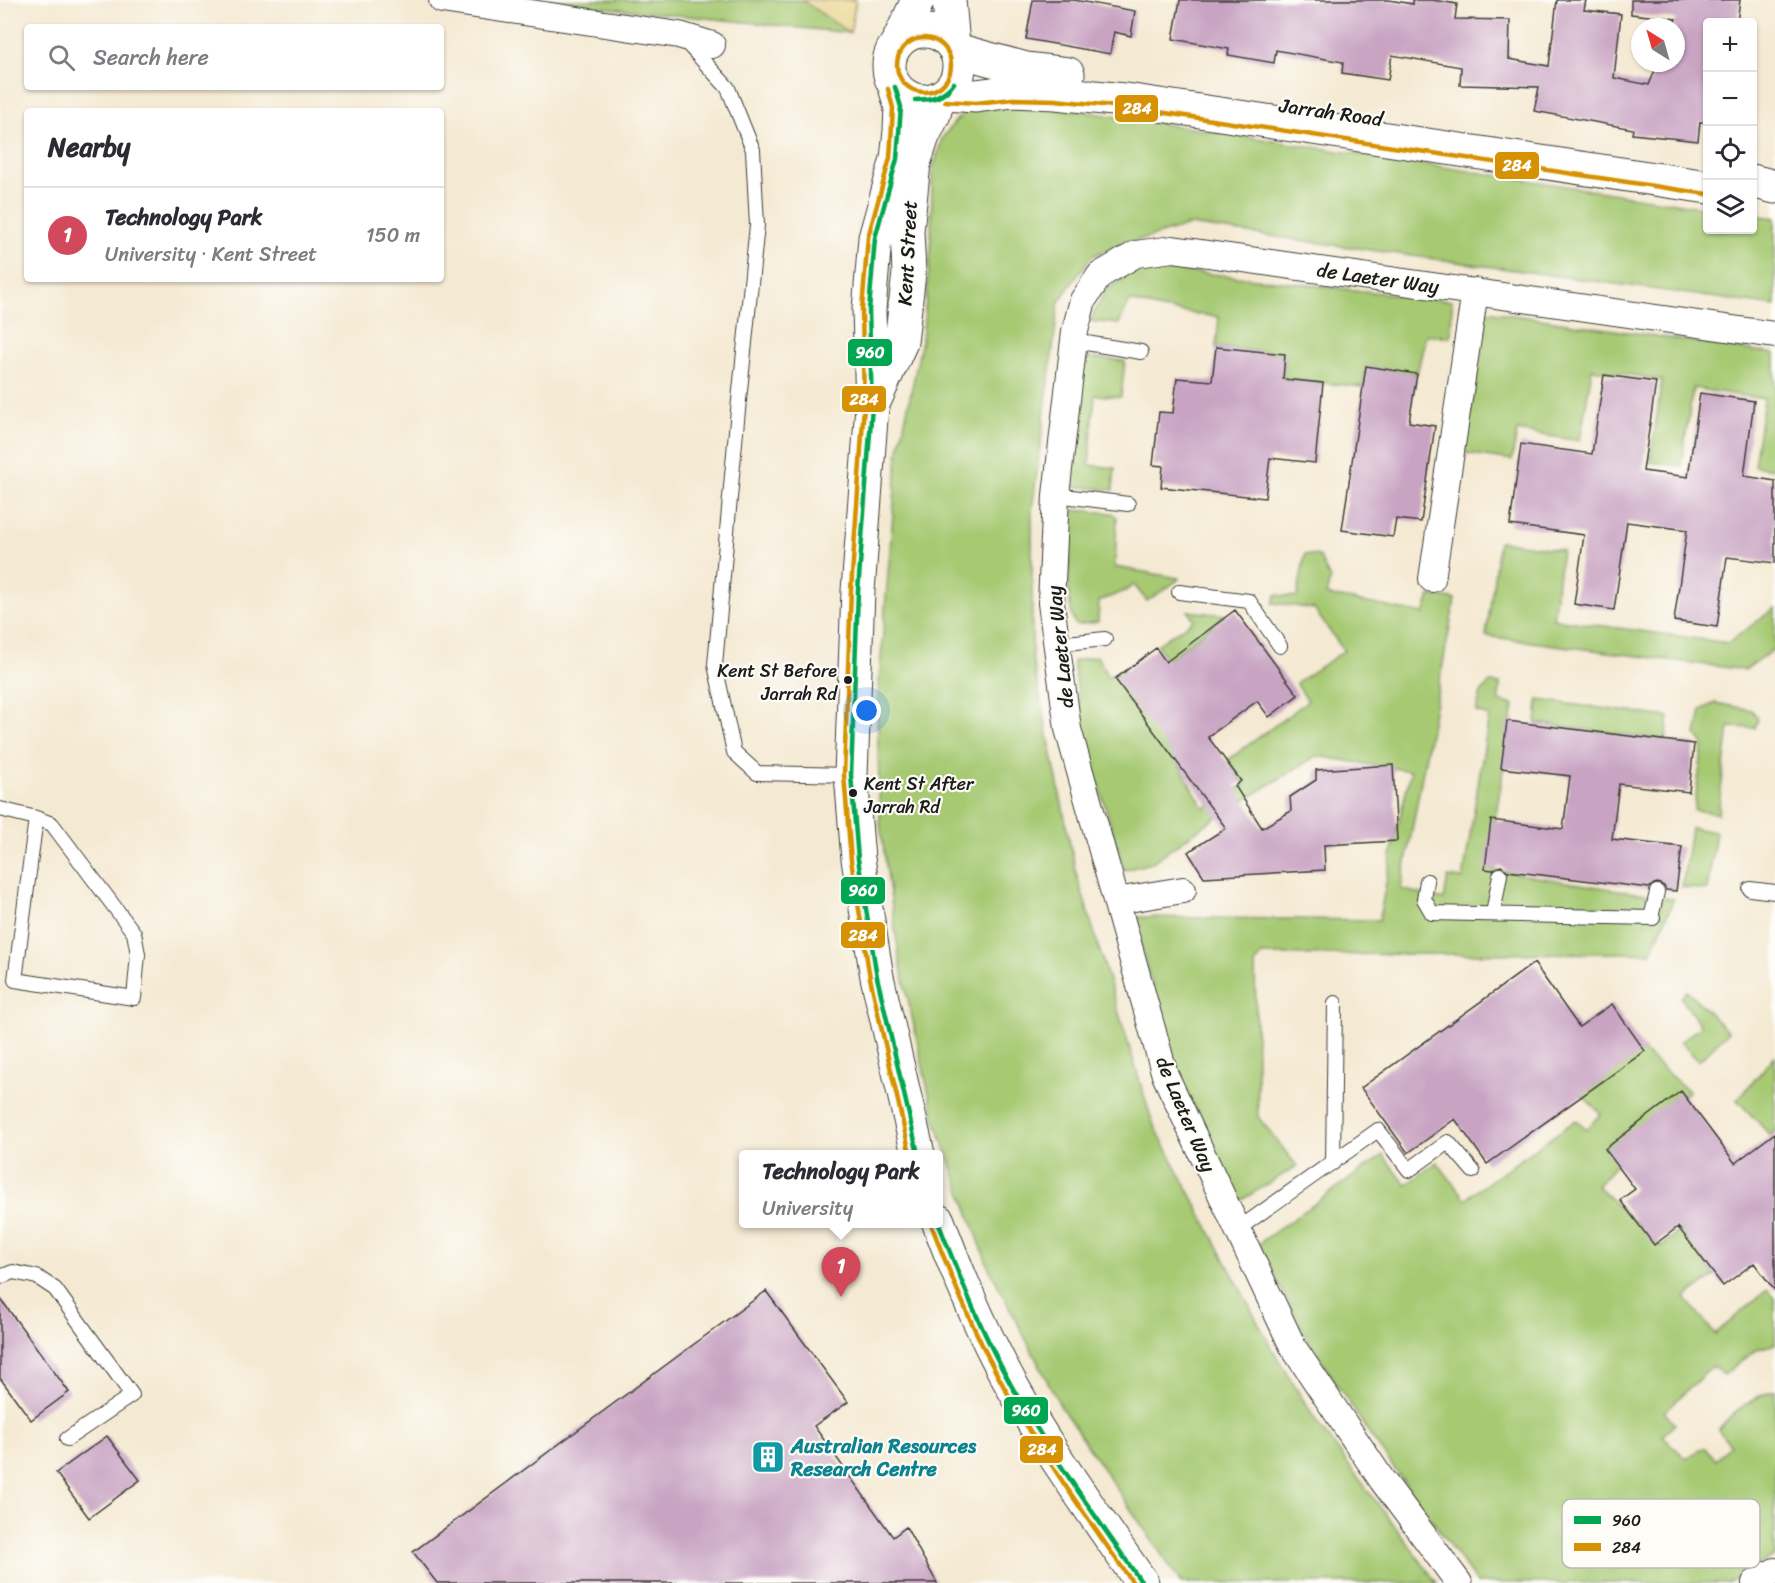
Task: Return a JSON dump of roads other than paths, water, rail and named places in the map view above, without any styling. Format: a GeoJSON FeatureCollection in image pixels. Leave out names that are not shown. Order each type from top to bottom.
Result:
{"type":"FeatureCollection","features":[{"type":"Feature","properties":{"kind":"main road"},"geometry":{"type":"LineString","coordinates":[[918,0],[893,48],[888,68],[895,87],[914,100],[925,101],[941,96],[954,84],[959,70],[949,0]]}},
{"type":"Feature","properties":{"kind":"main road"},"geometry":{"type":"LineString","coordinates":[[899,40],[912,32],[927,30],[942,35],[954,47]]}},
{"type":"Feature","properties":{"kind":"main road","name":"Jarrah Road"},"geometry":{"type":"LineString","coordinates":[[954,47],[1026,69],[1111,79],[1703,167]]}},
{"type":"Feature","properties":{"kind":"main road","name":"Kent Street"},"geometry":{"type":"LineString","coordinates":[[895,87],[901,107],[897,159],[875,238],[869,310],[872,406],[858,591],[851,775],[858,859],[877,977],[917,1150]]}},
{"type":"Feature","properties":{"kind":"main road","name":"Jarrah Road"},"geometry":{"type":"LineString","coordinates":[[941,96],[1023,92],[1133,101],[1703,186]]}},
{"type":"Feature","properties":{"kind":"main road","name":"Kent Street"},"geometry":{"type":"LineString","coordinates":[[872,406],[901,342],[909,273],[907,231],[914,163],[941,96]]}},
{"type":"Feature","properties":{"kind":"main road"},"geometry":{"type":"LineString","coordinates":[[941,1228],[980,1324],[1011,1384],[1053,1455],[1142,1583]]}},
{"type":"Feature","properties":{"kind":"street"},"geometry":{"type":"LineString","coordinates":[[442,0],[679,35],[712,45]]}},
{"type":"Feature","properties":{"kind":"street","name":"de Laeter Way"},"geometry":{"type":"LineString","coordinates":[[1459,1583],[1382,1480],[1293,1347],[1165,1075],[1068,729],[1051,603],[1056,495],[1074,341],[1083,300],[1100,275],[1136,254],[1173,249],[1775,335]]}},
{"type":"Feature","properties":{"kind":"street"},"geometry":{"type":"LineString","coordinates":[[1432,579],[1475,291]]}},
{"type":"Feature","properties":{"kind":"street"},"geometry":{"type":"LineString","coordinates":[[1116,900],[1183,890]]}},
{"type":"Feature","properties":{"kind":"street"},"geometry":{"type":"LineString","coordinates":[[1755,1583],[1775,1571]]}},
{"type":"Feature","properties":{"kind":"lane"},"geometry":{"type":"LineString","coordinates":[[679,35],[728,88],[753,150],[758,225],[738,409],[715,665],[734,752],[757,772],[851,775]]}},
{"type":"Feature","properties":{"kind":"lane"},"geometry":{"type":"LineString","coordinates":[[1074,341],[1141,352]]}},
{"type":"Feature","properties":{"kind":"lane"},"geometry":{"type":"LineString","coordinates":[[1056,495],[1128,504]]}},
{"type":"Feature","properties":{"kind":"lane"},"geometry":{"type":"LineString","coordinates":[[1179,592],[1249,601],[1280,646]]}},
{"type":"Feature","properties":{"kind":"lane"},"geometry":{"type":"LineString","coordinates":[[1057,644],[1105,639]]}},
{"type":"Feature","properties":{"kind":"lane"},"geometry":{"type":"LineString","coordinates":[[0,809],[36,818],[52,824],[134,933],[138,954],[134,998],[15,980],[36,818]]}},
{"type":"Feature","properties":{"kind":"lane"},"geometry":{"type":"LineString","coordinates":[[1493,914],[1500,874]]}},
{"type":"Feature","properties":{"kind":"lane"},"geometry":{"type":"LineString","coordinates":[[1427,881],[1424,899],[1432,913],[1652,918],[1657,892]]}},
{"type":"Feature","properties":{"kind":"lane"},"geometry":{"type":"LineString","coordinates":[[1750,889],[1775,892]]}},
{"type":"Feature","properties":{"kind":"lane"},"geometry":{"type":"LineString","coordinates":[[1333,1163],[1335,1003]]}},
{"type":"Feature","properties":{"kind":"lane"},"geometry":{"type":"LineString","coordinates":[[1238,1229],[1378,1130],[1409,1170],[1448,1142],[1473,1171]]}},
{"type":"Feature","properties":{"kind":"lane"},"geometry":{"type":"LineString","coordinates":[[0,1277],[13,1272],[37,1276],[55,1289],[132,1395],[67,1439]]}},
{"type":"Feature","properties":{"kind":"place","name":"Kent St Before Jarrah Rd"},"geometry":{"type":"Point","coordinates":[848,680]}},
{"type":"Feature","properties":{"kind":"place","name":"Kent St After Jarrah Rd"},"geometry":{"type":"Point","coordinates":[853,793]}},
{"type":"Feature","properties":{"kind":"place","name":"Technology Park"},"geometry":{"type":"Point","coordinates":[841,1297]}},
{"type":"Feature","properties":{"kind":"place","name":"Australian Resources Research Centre"},"geometry":{"type":"Point","coordinates":[768,1457]}}]}
